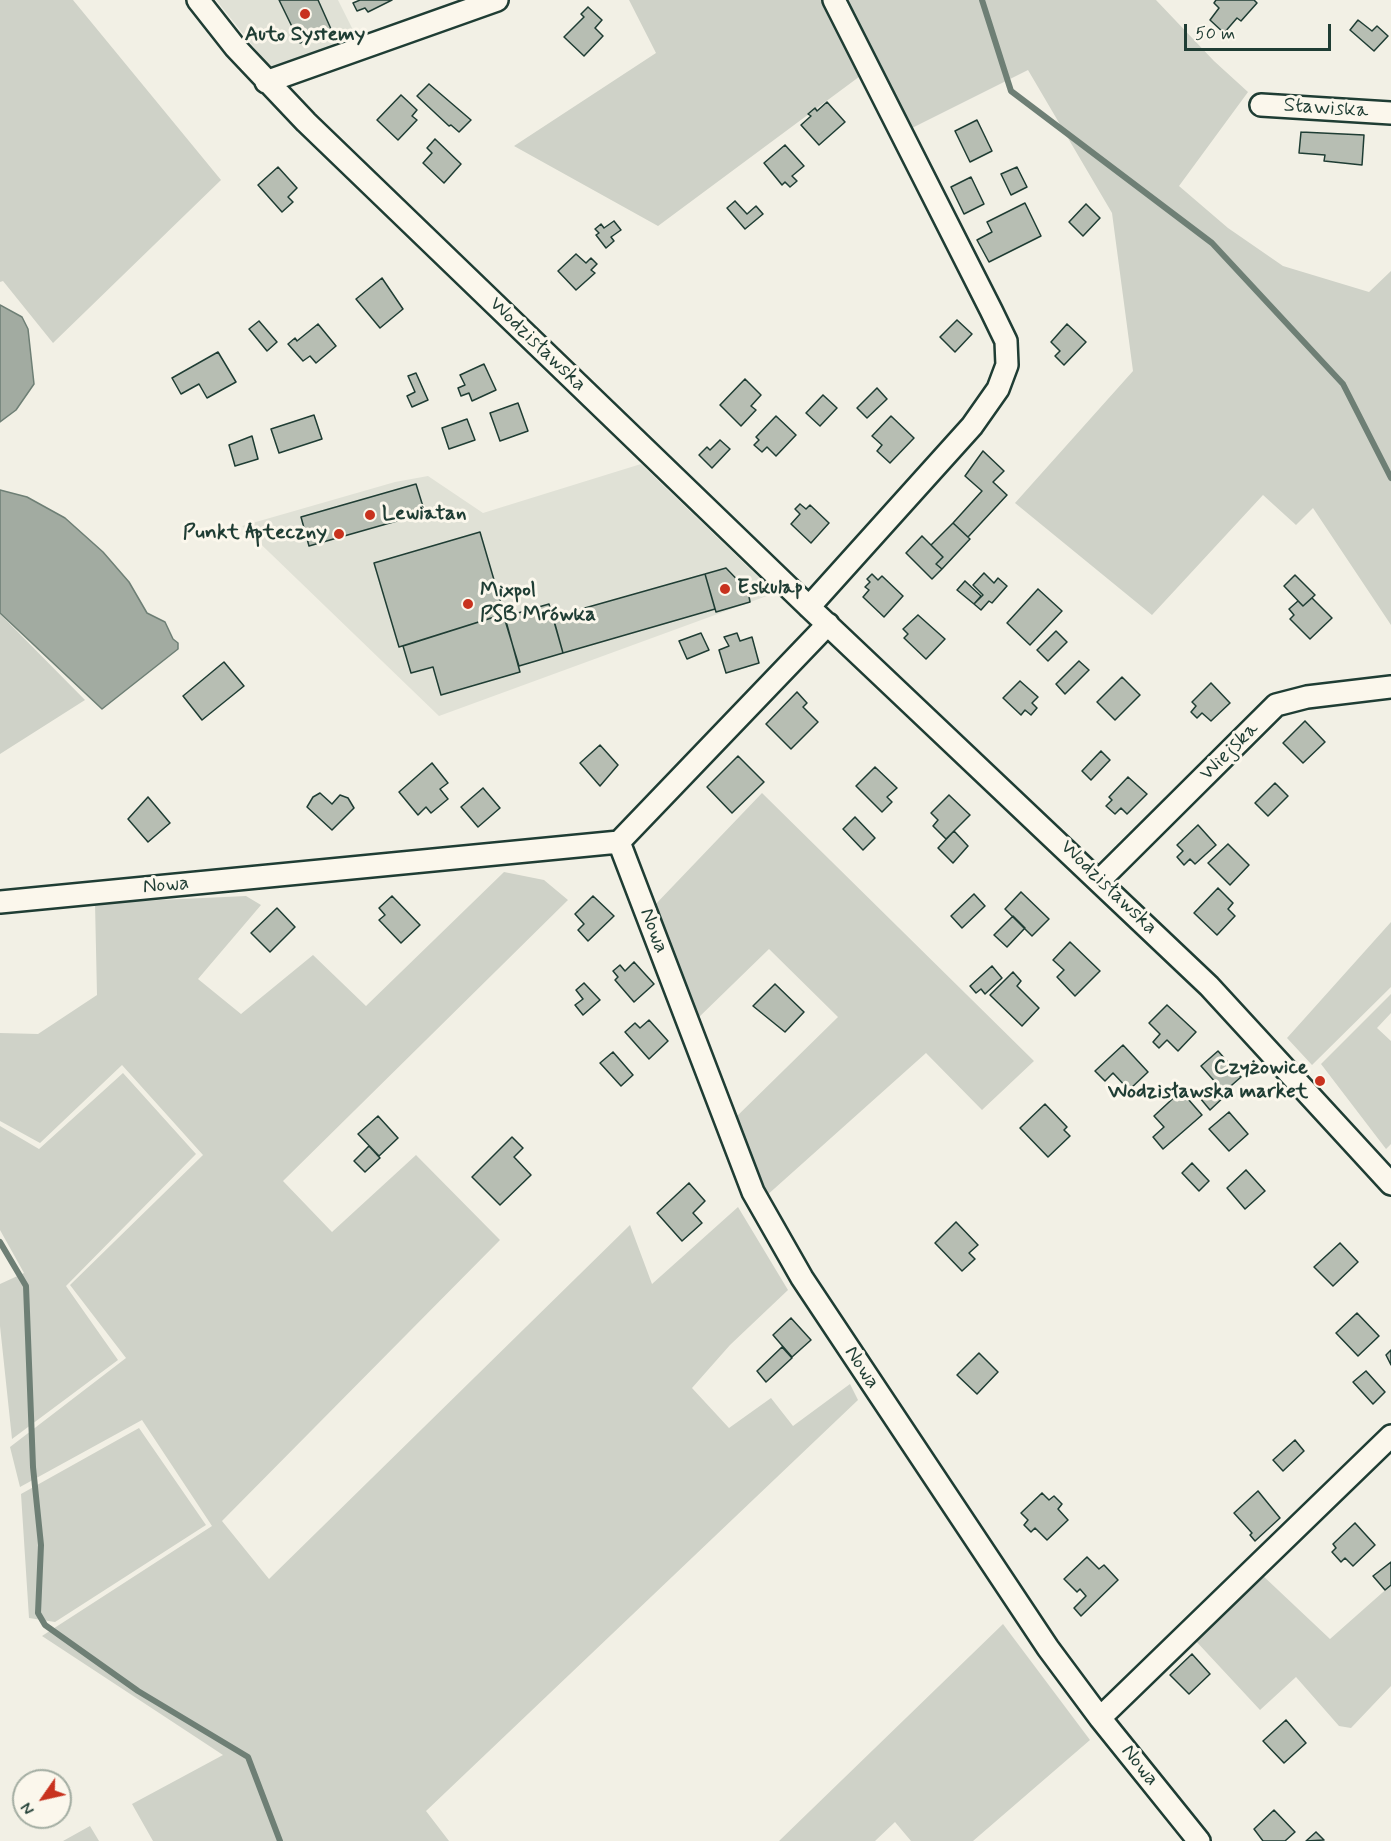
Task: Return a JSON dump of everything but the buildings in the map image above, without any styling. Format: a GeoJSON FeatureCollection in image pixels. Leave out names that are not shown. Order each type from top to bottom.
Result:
{"type":"FeatureCollection","features":[{"type":"Feature","properties":{"kind":"street"},"geometry":{"type":"LineString","coordinates":[[266,82],[497,0]]}},
{"type":"Feature","properties":{"kind":"street"},"geometry":{"type":"LineString","coordinates":[[809,607],[972,426],[998,389],[1006,365],[1006,341],[834,0]]}},
{"type":"Feature","properties":{"kind":"street","name":"Wodzisławska"},"geometry":{"type":"LineString","coordinates":[[201,1],[266,82],[809,607],[1100,880],[1209,986],[1389,1177]]}},
{"type":"Feature","properties":{"kind":"street","name":"Stawiska"},"geometry":{"type":"LineString","coordinates":[[1261,105],[1391,113]]}},
{"type":"Feature","properties":{"kind":"street"},"geometry":{"type":"LineString","coordinates":[[619,842],[828,624]]}},
{"type":"Feature","properties":{"kind":"street","name":"Wiejska"},"geometry":{"type":"LineString","coordinates":[[1100,880],[1276,705],[1307,697],[1391,687]]}},
{"type":"Feature","properties":{"kind":"street","name":"Nowa"},"geometry":{"type":"LineString","coordinates":[[0,902],[619,842],[753,1192],[802,1278],[1048,1648],[1100,1718],[1200,1841]]}},
{"type":"Feature","properties":{"kind":"street"},"geometry":{"type":"LineString","coordinates":[[1100,1718],[1391,1436]]}},
{"type":"Feature","properties":{"kind":"shaded area"},"geometry":{"type":"Polygon","coordinates":[[[0,0],[73,0],[221,180],[53,343],[3,281],[0,282],[0,0]]]}},
{"type":"Feature","properties":{"kind":"shaded area"},"geometry":{"type":"Polygon","coordinates":[[[216,0],[338,0],[359,42],[284,67],[269,66],[216,0]]]}},
{"type":"Feature","properties":{"kind":"shaded area"},"geometry":{"type":"Polygon","coordinates":[[[629,0],[1156,0],[1214,61],[1248,92],[1179,186],[1228,228],[1283,266],[1369,292],[1391,271],[1391,625],[1313,508],[1296,525],[1263,495],[1152,615],[1015,503],[1133,371],[1112,213],[1028,70],[908,130],[875,65],[658,226],[514,146],[656,53],[629,0]]]}},
{"type":"Feature","properties":{"kind":"shaded area"},"geometry":{"type":"Polygon","coordinates":[[[0,305],[22,317],[28,329],[34,384],[16,410],[0,422],[0,305]]]}},
{"type":"Feature","properties":{"kind":"shaded area"},"geometry":{"type":"Polygon","coordinates":[[[641,464],[775,593],[439,716],[242,526],[395,482],[428,476],[483,513],[641,464]]]}},
{"type":"Feature","properties":{"kind":"shaded area"},"geometry":{"type":"Polygon","coordinates":[[[0,490],[27,497],[65,518],[103,552],[129,582],[147,613],[165,622],[173,639],[178,643],[178,649],[102,709],[0,613],[0,490]]]}},
{"type":"Feature","properties":{"kind":"shaded area"},"geometry":{"type":"Polygon","coordinates":[[[0,614],[85,700],[0,754],[0,614]]]}},
{"type":"Feature","properties":{"kind":"shaded area"},"geometry":{"type":"Polygon","coordinates":[[[762,793],[1034,1061],[982,1110],[926,1053],[765,1197],[733,1120],[838,1017],[769,949],[696,1020],[652,908],[762,793]]]}},
{"type":"Feature","properties":{"kind":"shaded area"},"geometry":{"type":"Polygon","coordinates":[[[504,872],[544,880],[568,900],[283,1181],[332,1232],[416,1155],[500,1240],[222,1521],[269,1579],[630,1225],[652,1284],[738,1207],[788,1290],[730,1345],[692,1388],[729,1428],[771,1398],[793,1426],[850,1384],[858,1400],[426,1811],[449,1841],[153,1841],[132,1804],[223,1755],[42,1636],[212,1526],[142,1420],[20,1487],[10,1447],[126,1358],[70,1285],[203,1155],[122,1065],[40,1143],[0,1121],[0,1033],[38,1034],[97,995],[95,903],[246,896],[261,905],[198,979],[241,1014],[313,955],[366,1006],[504,872]]]}},
{"type":"Feature","properties":{"kind":"shaded area"},"geometry":{"type":"Polygon","coordinates":[[[1391,922],[1391,987],[1312,1065],[1287,1038],[1391,922]]]}},
{"type":"Feature","properties":{"kind":"shaded area"},"geometry":{"type":"Polygon","coordinates":[[[1391,994],[1391,1013],[1377,1028],[1391,1041],[1391,1144],[1386,1149],[1321,1064],[1391,994]]]}},
{"type":"Feature","properties":{"kind":"shaded area"},"geometry":{"type":"Polygon","coordinates":[[[123,1073],[196,1154],[66,1286],[118,1360],[12,1439],[0,1326],[0,1284],[24,1273],[0,1230],[0,1126],[39,1149],[123,1073]]]}},
{"type":"Feature","properties":{"kind":"shaded area"},"geometry":{"type":"Polygon","coordinates":[[[139,1428],[206,1525],[55,1622],[29,1618],[21,1494],[139,1428]]]}},
{"type":"Feature","properties":{"kind":"shaded area"},"geometry":{"type":"Polygon","coordinates":[[[1260,1573],[1330,1639],[1391,1585],[1391,1686],[1351,1728],[1339,1726],[1296,1677],[1260,1710],[1194,1639],[1260,1573]]]}},
{"type":"Feature","properties":{"kind":"shaded area"},"geometry":{"type":"Polygon","coordinates":[[[1003,1624],[1090,1740],[973,1841],[911,1841],[895,1822],[875,1841],[779,1841],[1003,1624]]]}},
{"type":"Feature","properties":{"kind":"shaded area"},"geometry":{"type":"Polygon","coordinates":[[[90,1826],[99,1841],[63,1841],[90,1826]]]}},
{"type":"Feature","properties":{"kind":"waterway"},"geometry":{"type":"LineString","coordinates":[[982,0],[1011,91],[1212,243],[1343,384],[1391,478]]}},
{"type":"Feature","properties":{"kind":"waterway"},"geometry":{"type":"LineString","coordinates":[[0,1242],[26,1286],[33,1467],[41,1545],[38,1613],[45,1625],[138,1691],[248,1757],[280,1841]]}},
{"type":"Feature","properties":{"kind":"place","name":"Auto Systemy"},"geometry":{"type":"Point","coordinates":[305,14]}},
{"type":"Feature","properties":{"kind":"place","name":"Lewiatan"},"geometry":{"type":"Point","coordinates":[370,515]}},
{"type":"Feature","properties":{"kind":"place","name":"Punkt Apteczny"},"geometry":{"type":"Point","coordinates":[339,534]}},
{"type":"Feature","properties":{"kind":"place","name":"Eskulap"},"geometry":{"type":"Point","coordinates":[725,589]}},
{"type":"Feature","properties":{"kind":"place","name":"Mixpol PSB Mrówka"},"geometry":{"type":"Point","coordinates":[468,604]}},
{"type":"Feature","properties":{"kind":"place","name":"Czyżowice Wodzisławska market"},"geometry":{"type":"Point","coordinates":[1320,1081]}}]}
